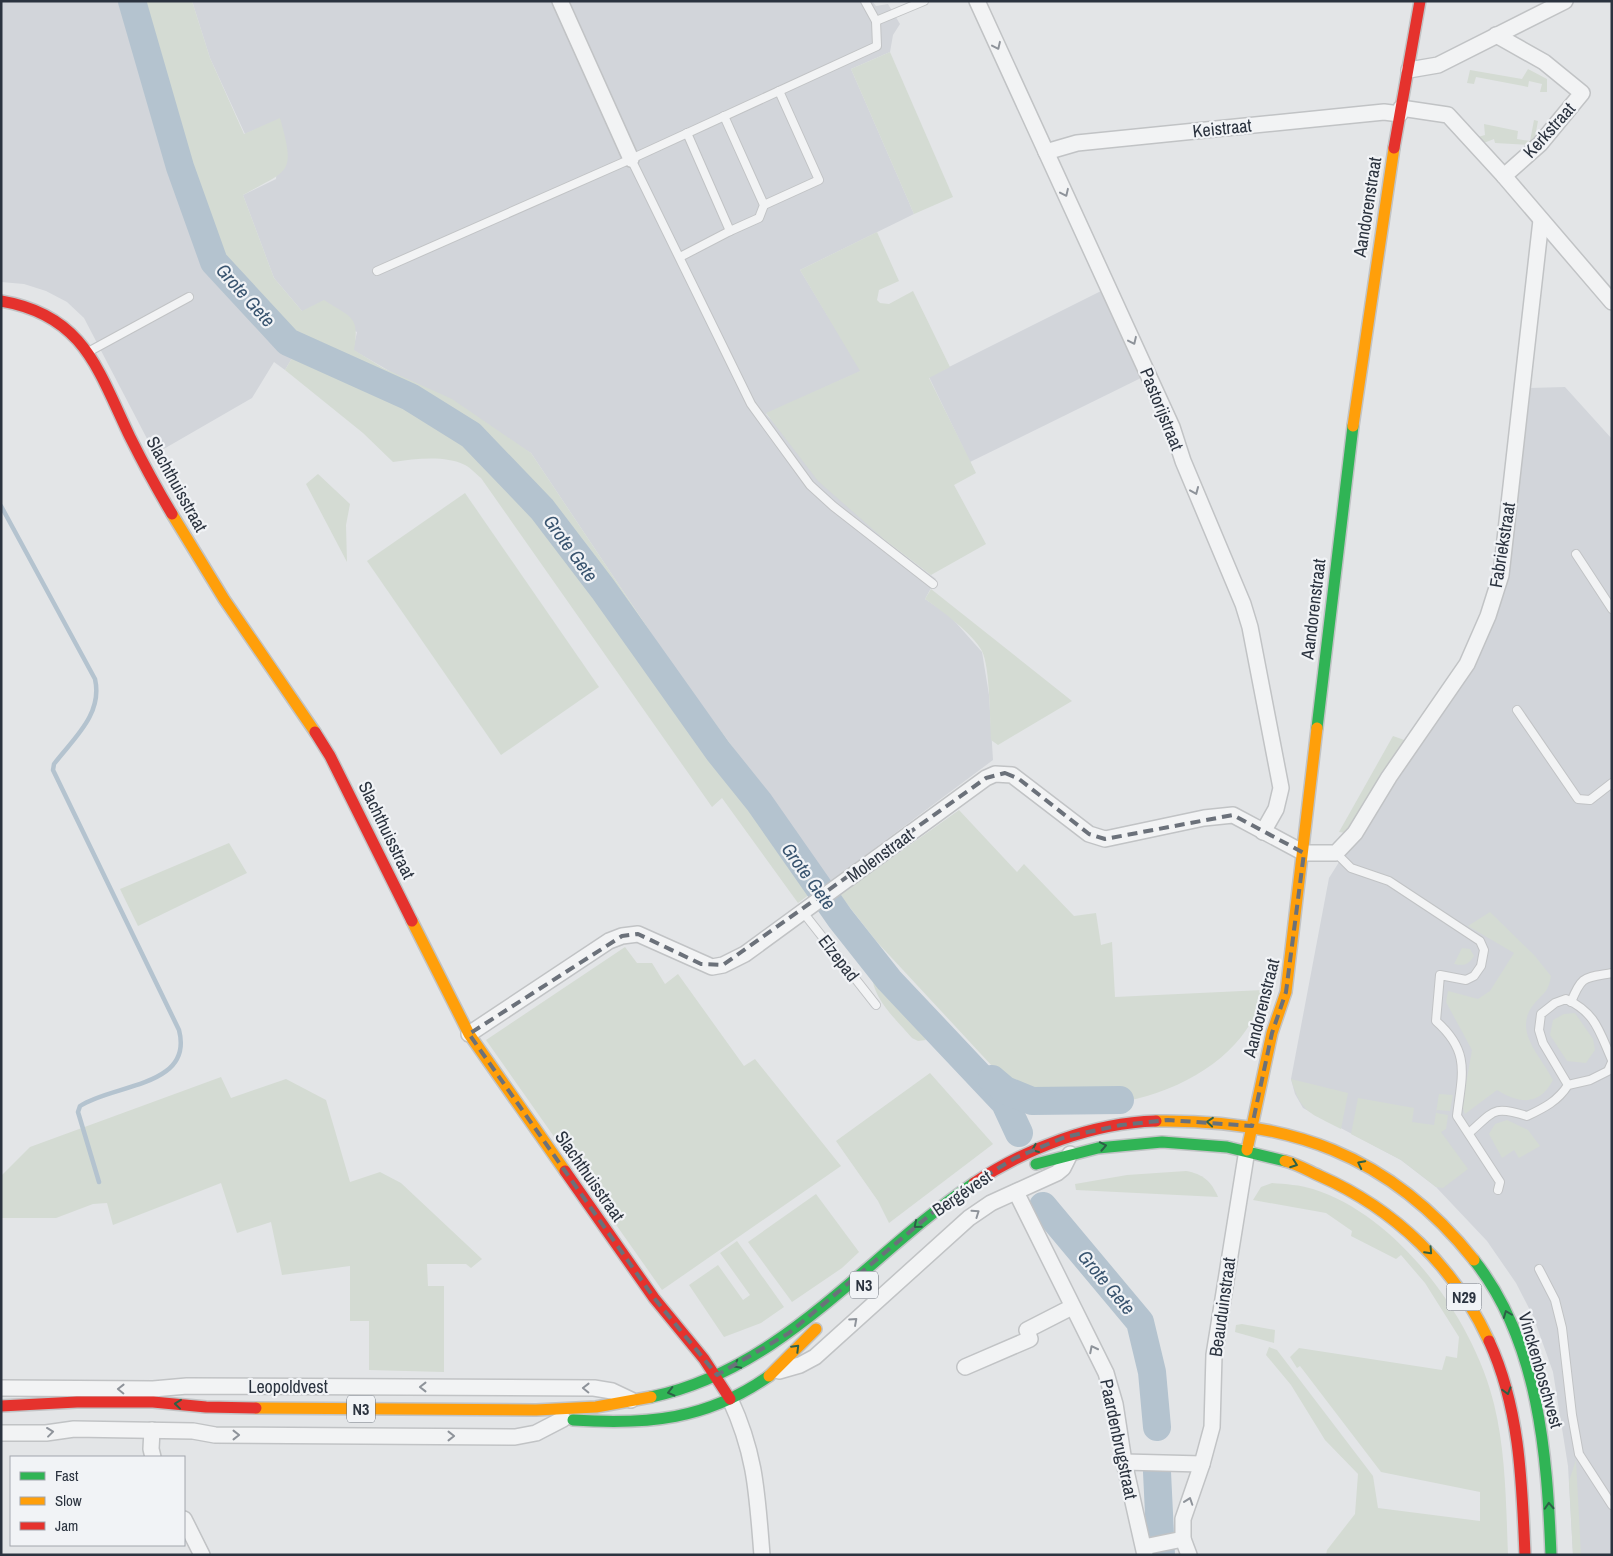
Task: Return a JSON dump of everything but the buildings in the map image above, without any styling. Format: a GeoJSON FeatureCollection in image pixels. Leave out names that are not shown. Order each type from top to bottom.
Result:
{"type":"FeatureCollection","features":[{"type":"Feature","properties":{"kind":"main road","name":"Aandorenstraat"},"geometry":{"type":"LineString","coordinates":[[1247,1150],[1272,1033],[1286,992],[1304,853],[1342,507],[1366,330],[1400,111],[1409,70],[1420,1]]}},
{"type":"Feature","properties":{"kind":"main road","name":"Slachthuisstraat"},"geometry":{"type":"LineString","coordinates":[[1,301],[19,303],[52,318],[68,329],[87,353],[136,448],[222,599],[308,718],[330,756],[469,1034],[654,1298],[680,1326],[716,1375],[730,1399]]}},
{"type":"Feature","properties":{"kind":"main road","name":"Bergévest"},"geometry":{"type":"LineString","coordinates":[[716,1375],[755,1356],[789,1333],[950,1198],[1015,1158],[1034,1149],[1073,1135],[1145,1121],[1195,1120],[1252,1126]]}},
{"type":"Feature","properties":{"kind":"main road","name":"Vinckenboschvest"},"geometry":{"type":"LineString","coordinates":[[1252,1126],[1337,1152],[1373,1170],[1401,1190],[1451,1232],[1480,1268],[1505,1308],[1523,1356],[1537,1404],[1547,1459],[1552,1555]]}},
{"type":"Feature","properties":{"kind":"main road","name":"Bergévest"},"geometry":{"type":"LineString","coordinates":[[836,1311],[928,1229],[979,1192],[1022,1170],[1070,1154],[1133,1142],[1172,1141],[1247,1150]]}},
{"type":"Feature","properties":{"kind":"main road","name":"N29"},"geometry":{"type":"LineString","coordinates":[[1247,1150],[1295,1164],[1333,1179],[1361,1194],[1401,1224],[1428,1249],[1456,1283],[1484,1331],[1496,1358],[1512,1413],[1521,1462],[1525,1555]]}},
{"type":"Feature","properties":{"kind":"main road","name":"Bergévest"},"geometry":{"type":"LineString","coordinates":[[730,1399],[770,1374],[821,1324]]}},
{"type":"Feature","properties":{"kind":"main road","name":"Leopoldvest"},"geometry":{"type":"LineString","coordinates":[[1,1406],[77,1402],[153,1402],[206,1407],[585,1409],[681,1389],[716,1375]]}},
{"type":"Feature","properties":{"kind":"main road","name":"Leopoldvest"},"geometry":{"type":"LineString","coordinates":[[173,1416],[563,1419],[611,1423],[661,1421],[695,1414],[730,1399]]}},
{"type":"Feature","properties":{"kind":"main road"},"geometry":{"type":"LineString","coordinates":[[1,1415],[58,1415]]}},
{"type":"Feature","properties":{"kind":"street"},"geometry":{"type":"LineString","coordinates":[[560,1],[630,159]]}},
{"type":"Feature","properties":{"kind":"street","name":"Pastorijstraat"},"geometry":{"type":"LineString","coordinates":[[977,1],[1172,427],[1183,461],[1243,604],[1250,627],[1281,788],[1276,808],[1263,832]]}},
{"type":"Feature","properties":{"kind":"street"},"geometry":{"type":"LineString","coordinates":[[1409,70],[1438,64],[1564,1]]}},
{"type":"Feature","properties":{"kind":"street","name":"Kerkstraat"},"geometry":{"type":"LineString","coordinates":[[1496,35],[1544,62],[1582,93],[1540,144],[1504,176]]}},
{"type":"Feature","properties":{"kind":"street"},"geometry":{"type":"LineString","coordinates":[[1400,111],[1448,115],[1504,176],[1612,302]]}},
{"type":"Feature","properties":{"kind":"street","name":"Keistraat"},"geometry":{"type":"LineString","coordinates":[[1046,152],[1077,143],[1400,111]]}},
{"type":"Feature","properties":{"kind":"street","name":"Fabriekstraat"},"geometry":{"type":"LineString","coordinates":[[1336,853],[1355,833],[1389,777],[1467,664],[1488,616],[1501,575],[1541,220]]}},
{"type":"Feature","properties":{"kind":"street","name":"Molenstraat"},"geometry":{"type":"LineString","coordinates":[[469,1034],[610,941],[622,936],[638,934],[712,967],[723,965],[745,954],[994,774],[1005,773],[1020,779],[1089,834],[1105,839],[1204,818],[1233,814],[1304,853]]}},
{"type":"Feature","properties":{"kind":"street"},"geometry":{"type":"LineString","coordinates":[[1304,853],[1336,853]]}},
{"type":"Feature","properties":{"kind":"street","name":"Beauduinstraat"},"geometry":{"type":"LineString","coordinates":[[1176,1540],[1202,1464],[1212,1427],[1214,1355],[1247,1150]]}},
{"type":"Feature","properties":{"kind":"street","name":"Bergévest"},"geometry":{"type":"LineString","coordinates":[[770,1374],[800,1365],[815,1357],[959,1226],[991,1203],[1057,1173],[1063,1168],[1070,1154]]}},
{"type":"Feature","properties":{"kind":"street","name":"Paardenbrugstraat"},"geometry":{"type":"LineString","coordinates":[[1016,1192],[1106,1373],[1115,1404],[1124,1462],[1147,1549]]}},
{"type":"Feature","properties":{"kind":"street"},"geometry":{"type":"LineString","coordinates":[[965,1368],[1030,1339],[1027,1330],[1072,1307]]}},
{"type":"Feature","properties":{"kind":"street","name":"Leopoldvest"},"geometry":{"type":"LineString","coordinates":[[1,1388],[153,1389],[188,1386],[594,1388],[612,1391],[632,1400]]}},
{"type":"Feature","properties":{"kind":"street"},"geometry":{"type":"LineString","coordinates":[[730,1399],[744,1431],[754,1468],[762,1555]]}},
{"type":"Feature","properties":{"kind":"street"},"geometry":{"type":"LineString","coordinates":[[58,1415],[74,1429]]}},
{"type":"Feature","properties":{"kind":"street"},"geometry":{"type":"LineString","coordinates":[[1,1433],[46,1433],[74,1429],[193,1430],[216,1435],[515,1437],[536,1432],[563,1419]]}},
{"type":"Feature","properties":{"kind":"street"},"geometry":{"type":"LineString","coordinates":[[152,1430],[151,1449],[153,1456]]}},
{"type":"Feature","properties":{"kind":"street"},"geometry":{"type":"LineString","coordinates":[[1124,1462],[1202,1464]]}},
{"type":"Feature","properties":{"kind":"street"},"geometry":{"type":"LineString","coordinates":[[185,1521],[202,1555]]}},
{"type":"Feature","properties":{"kind":"street"},"geometry":{"type":"LineString","coordinates":[[1147,1549],[1176,1540],[1189,1555]]}},
{"type":"Feature","properties":{"kind":"lane"},"geometry":{"type":"LineString","coordinates":[[377,271],[630,159],[877,46],[876,22],[866,1]]}},
{"type":"Feature","properties":{"kind":"lane"},"geometry":{"type":"LineString","coordinates":[[876,22],[924,1]]}},
{"type":"Feature","properties":{"kind":"lane"},"geometry":{"type":"LineString","coordinates":[[680,257],[759,218],[764,205],[819,180],[778,91]]}},
{"type":"Feature","properties":{"kind":"lane"},"geometry":{"type":"LineString","coordinates":[[724,116],[764,205]]}},
{"type":"Feature","properties":{"kind":"lane"},"geometry":{"type":"LineString","coordinates":[[687,133],[730,231]]}},
{"type":"Feature","properties":{"kind":"lane"},"geometry":{"type":"LineString","coordinates":[[630,159],[751,404],[810,485],[833,506],[933,584]]}},
{"type":"Feature","properties":{"kind":"lane"},"geometry":{"type":"LineString","coordinates":[[87,353],[188,297]]}},
{"type":"Feature","properties":{"kind":"lane"},"geometry":{"type":"LineString","coordinates":[[1576,554],[1612,609]]}},
{"type":"Feature","properties":{"kind":"lane"},"geometry":{"type":"LineString","coordinates":[[1517,710],[1578,800],[1590,800],[1612,783]]}},
{"type":"Feature","properties":{"kind":"lane"},"geometry":{"type":"LineString","coordinates":[[1336,853],[1350,868],[1389,881],[1480,941],[1484,950],[1481,966],[1474,976],[1466,980],[1440,975],[1436,1020],[1451,1034],[1461,1055],[1463,1068],[1457,1116],[1500,1182],[1498,1190]]}},
{"type":"Feature","properties":{"kind":"lane","name":"Elzepad"},"geometry":{"type":"LineString","coordinates":[[807,908],[876,1005]]}},
{"type":"Feature","properties":{"kind":"lane"},"geometry":{"type":"LineString","coordinates":[[1571,1002],[1579,982],[1588,977],[1612,973]]}},
{"type":"Feature","properties":{"kind":"lane"},"geometry":{"type":"LineString","coordinates":[[1469,1133],[1495,1110],[1507,1109],[1527,1116],[1560,1098],[1568,1085],[1610,1073],[1612,1061],[1595,1022],[1582,1006],[1566,999],[1554,1003],[1541,1014],[1539,1030],[1543,1043],[1568,1085]]}},
{"type":"Feature","properties":{"kind":"lane"},"geometry":{"type":"LineString","coordinates":[[1539,1269],[1555,1300],[1562,1328],[1572,1415],[1579,1454],[1612,1505]]}},
{"type":"Feature","properties":{"kind":"highlighted area"},"geometry":{"type":"Polygon","coordinates":[[[1005,773],[1019,779],[1089,834],[1105,839],[1233,815],[1304,853],[1286,992],[1272,1033],[1252,1126],[1168,1120],[1121,1125],[1065,1137],[1015,1158],[950,1198],[789,1333],[717,1375],[654,1298],[469,1034],[622,936],[638,934],[701,964],[723,965],[986,778],[1005,773]]]}},
{"type":"Feature","properties":{"kind":"shaded area"},"geometry":{"type":"Polygon","coordinates":[[[1,1],[132,1],[180,167],[214,261],[288,342],[292,358],[285,370],[274,362],[252,398],[155,454],[84,318],[67,302],[46,291],[24,284],[1,282],[1,1]]]}},
{"type":"Feature","properties":{"kind":"shaded area"},"geometry":{"type":"Polygon","coordinates":[[[132,1],[192,1],[210,58],[244,134],[280,118],[287,150],[285,168],[270,180],[243,195],[274,278],[302,311],[324,300],[347,315],[356,330],[354,350],[383,368],[452,399],[531,453],[671,663],[750,771],[734,780],[814,891],[798,903],[722,798],[712,807],[481,478],[465,465],[448,460],[430,459],[393,462],[363,433],[285,370],[292,358],[288,342],[214,262],[180,167],[132,1]]]}},
{"type":"Feature","properties":{"kind":"shaded area"},"geometry":{"type":"Polygon","coordinates":[[[192,1],[872,1],[876,6],[888,4],[900,24],[893,35],[890,52],[851,69],[914,214],[800,270],[861,371],[766,414],[885,540],[936,579],[925,599],[949,615],[982,652],[989,695],[993,760],[828,883],[750,771],[671,663],[531,453],[353,350],[357,332],[302,311],[274,278],[243,195],[276,179],[280,119],[245,134],[210,58],[192,1]]]}},
{"type":"Feature","properties":{"kind":"shaded area"},"geometry":{"type":"Polygon","coordinates":[[[890,52],[953,197],[914,214],[851,69],[890,52]]]}},
{"type":"Feature","properties":{"kind":"shaded area"},"geometry":{"type":"Polygon","coordinates":[[[1528,69],[1547,79],[1547,92],[1540,92],[1542,84],[1529,81],[1528,87],[1476,77],[1474,84],[1467,83],[1470,70],[1522,79],[1528,69]]]}},
{"type":"Feature","properties":{"kind":"shaded area"},"geometry":{"type":"Polygon","coordinates":[[[1534,120],[1538,121],[1535,137],[1529,145],[1495,143],[1494,139],[1481,144],[1478,137],[1485,135],[1484,124],[1518,131],[1517,139],[1530,141],[1534,120]]]}},
{"type":"Feature","properties":{"kind":"shaded area"},"geometry":{"type":"Polygon","coordinates":[[[877,232],[899,281],[879,290],[877,300],[880,303],[889,304],[913,291],[950,367],[929,378],[976,473],[954,485],[986,544],[931,575],[885,540],[818,481],[766,413],[860,371],[800,270],[877,232]]]}},
{"type":"Feature","properties":{"kind":"shaded area"},"geometry":{"type":"Polygon","coordinates":[[[1103,290],[1145,376],[970,462],[929,377],[1103,290]]]}},
{"type":"Feature","properties":{"kind":"shaded area"},"geometry":{"type":"Polygon","coordinates":[[[1565,387],[1612,439],[1612,1555],[1573,1555],[1568,1466],[1553,1372],[1533,1316],[1516,1283],[1487,1241],[1436,1187],[1401,1160],[1303,1108],[1295,1094],[1291,1079],[1329,878],[1496,612],[1529,388],[1565,387]]]}},
{"type":"Feature","properties":{"kind":"shaded area"},"geometry":{"type":"Polygon","coordinates":[[[318,474],[350,504],[346,525],[347,562],[306,484],[318,474]]]}},
{"type":"Feature","properties":{"kind":"shaded area"},"geometry":{"type":"Polygon","coordinates":[[[465,493],[599,687],[501,755],[367,561],[465,493]]]}},
{"type":"Feature","properties":{"kind":"shaded area"},"geometry":{"type":"Polygon","coordinates":[[[931,589],[1072,701],[998,745],[991,740],[987,669],[982,651],[972,637],[925,599],[931,589]]]}},
{"type":"Feature","properties":{"kind":"shaded area"},"geometry":{"type":"Polygon","coordinates":[[[1393,736],[1407,741],[1345,833],[1339,832],[1393,736]]]}},
{"type":"Feature","properties":{"kind":"shaded area"},"geometry":{"type":"Polygon","coordinates":[[[959,810],[1017,872],[1024,864],[1074,916],[1096,913],[1101,945],[1112,942],[1115,997],[1263,990],[1273,986],[1241,1037],[1220,1059],[1202,1071],[1183,1082],[1141,1098],[1097,1105],[1076,1105],[1070,1098],[1059,1092],[1024,1091],[1006,1081],[877,942],[840,895],[959,810]]]}},
{"type":"Feature","properties":{"kind":"shaded area"},"geometry":{"type":"Polygon","coordinates":[[[229,843],[247,873],[138,926],[120,889],[229,843]]]}},
{"type":"Feature","properties":{"kind":"shaded area"},"geometry":{"type":"Polygon","coordinates":[[[1490,912],[1534,955],[1551,976],[1547,989],[1528,1014],[1526,1024],[1527,1034],[1531,1043],[1553,1080],[1542,1094],[1528,1100],[1513,1098],[1497,1090],[1465,1114],[1462,1106],[1472,1050],[1446,1002],[1448,991],[1478,999],[1490,991],[1514,953],[1468,926],[1490,912]]]}},
{"type":"Feature","properties":{"kind":"shaded area"},"geometry":{"type":"Polygon","coordinates":[[[625,947],[637,963],[652,963],[665,984],[678,974],[744,1066],[755,1059],[841,1166],[662,1290],[486,1040],[625,947]]]}},
{"type":"Feature","properties":{"kind":"shaded area"},"geometry":{"type":"Polygon","coordinates":[[[1462,948],[1470,949],[1474,956],[1466,964],[1454,964],[1462,948]]]}},
{"type":"Feature","properties":{"kind":"shaded area"},"geometry":{"type":"Polygon","coordinates":[[[872,972],[895,997],[926,1040],[918,1041],[912,1038],[892,1016],[876,991],[872,972]]]}},
{"type":"Feature","properties":{"kind":"shaded area"},"geometry":{"type":"Polygon","coordinates":[[[1575,1013],[1593,1039],[1595,1050],[1586,1063],[1567,1061],[1550,1035],[1553,1020],[1564,1014],[1575,1013]]]}},
{"type":"Feature","properties":{"kind":"shaded area"},"geometry":{"type":"Polygon","coordinates":[[[930,1073],[993,1144],[889,1223],[878,1201],[836,1141],[930,1073]]]}},
{"type":"Feature","properties":{"kind":"shaded area"},"geometry":{"type":"Polygon","coordinates":[[[221,1077],[231,1098],[286,1079],[326,1100],[350,1182],[380,1172],[401,1183],[482,1259],[471,1268],[466,1264],[427,1264],[428,1286],[444,1286],[444,1372],[369,1370],[369,1321],[350,1321],[350,1266],[282,1275],[271,1222],[237,1233],[221,1183],[113,1225],[107,1203],[93,1204],[56,1218],[1,1218],[1,1176],[30,1147],[221,1077]]]}},
{"type":"Feature","properties":{"kind":"shaded area"},"geometry":{"type":"Polygon","coordinates":[[[1291,1079],[1348,1093],[1341,1129],[1308,1111],[1303,1106],[1291,1079]]]}},
{"type":"Feature","properties":{"kind":"shaded area"},"geometry":{"type":"Polygon","coordinates":[[[1439,1094],[1453,1095],[1450,1111],[1437,1110],[1436,1113],[1448,1115],[1446,1129],[1441,1132],[1468,1169],[1443,1188],[1436,1187],[1401,1160],[1351,1134],[1358,1098],[1414,1108],[1412,1122],[1434,1125],[1439,1094]]]}},
{"type":"Feature","properties":{"kind":"shaded area"},"geometry":{"type":"Polygon","coordinates":[[[1507,1120],[1528,1130],[1540,1146],[1519,1158],[1514,1150],[1502,1158],[1489,1134],[1495,1124],[1507,1120]]]}},
{"type":"Feature","properties":{"kind":"shaded area"},"geometry":{"type":"Polygon","coordinates":[[[1186,1171],[1206,1179],[1218,1197],[1076,1190],[1075,1184],[1127,1175],[1186,1171]]]}},
{"type":"Feature","properties":{"kind":"shaded area"},"geometry":{"type":"Polygon","coordinates":[[[1272,1183],[1313,1189],[1345,1203],[1375,1222],[1403,1247],[1428,1275],[1451,1306],[1484,1372],[1494,1404],[1503,1460],[1508,1555],[1326,1555],[1327,1550],[1355,1514],[1358,1474],[1325,1440],[1291,1385],[1266,1355],[1269,1347],[1277,1350],[1373,1476],[1378,1508],[1480,1521],[1480,1492],[1381,1472],[1300,1366],[1297,1368],[1290,1357],[1299,1348],[1442,1370],[1446,1356],[1457,1358],[1459,1337],[1425,1283],[1401,1255],[1396,1259],[1351,1236],[1352,1231],[1326,1213],[1253,1200],[1261,1187],[1272,1183]]]}},
{"type":"Feature","properties":{"kind":"shaded area"},"geometry":{"type":"Polygon","coordinates":[[[816,1194],[859,1252],[842,1268],[792,1302],[748,1242],[816,1194]]]}},
{"type":"Feature","properties":{"kind":"shaded area"},"geometry":{"type":"Polygon","coordinates":[[[737,1241],[784,1307],[761,1323],[724,1337],[689,1285],[718,1265],[743,1300],[750,1295],[720,1253],[737,1241]]]}},
{"type":"Feature","properties":{"kind":"shaded area"},"geometry":{"type":"Polygon","coordinates":[[[1242,1324],[1275,1330],[1274,1343],[1235,1332],[1236,1325],[1242,1324]]]}},
{"type":"Feature","properties":{"kind":"shaded area"},"geometry":{"type":"Polygon","coordinates":[[[1576,1460],[1581,1555],[1573,1555],[1569,1481],[1576,1460]]]}},
{"type":"Feature","properties":{"kind":"waterway","name":"Grote Gete"},"geometry":{"type":"LineString","coordinates":[[132,1],[180,167],[214,262],[288,342],[410,397],[471,435],[542,509],[603,589],[718,751],[759,802],[840,918],[889,980],[1005,1103],[1019,1133]]}},
{"type":"Feature","properties":{"kind":"waterway"},"geometry":{"type":"LineString","coordinates":[[1,506],[95,679],[95,703],[91,714],[78,735],[54,764],[53,770],[179,1030],[180,1049],[174,1063],[163,1073],[148,1081],[94,1099],[80,1106],[78,1112],[99,1182]]}},
{"type":"Feature","properties":{"kind":"waterway"},"geometry":{"type":"LineString","coordinates":[[992,1079],[1005,1090],[1032,1101],[1120,1100]]}},
{"type":"Feature","properties":{"kind":"waterway","name":"Grote Gete"},"geometry":{"type":"LineString","coordinates":[[1043,1206],[1140,1322],[1152,1372],[1157,1427]]}},
{"type":"Feature","properties":{"kind":"waterway","name":"Grote Gete"},"geometry":{"type":"LineString","coordinates":[[1157,1472],[1161,1555]]}},
{"type":"Feature","properties":{"kind":"traffic: fast"},"geometry":{"type":"LineString","coordinates":[[1317,728],[1353,426]]}},
{"type":"Feature","properties":{"kind":"traffic: fast"},"geometry":{"type":"LineString","coordinates":[[1036,1164],[1098,1148],[1162,1142],[1227,1147],[1285,1161]]}},
{"type":"Feature","properties":{"kind":"traffic: fast"},"geometry":{"type":"LineString","coordinates":[[651,1397],[699,1383],[743,1362],[783,1336],[935,1212],[974,1183]]}},
{"type":"Feature","properties":{"kind":"traffic: fast"},"geometry":{"type":"LineString","coordinates":[[1474,1260],[1496,1292],[1513,1326],[1526,1363],[1542,1439],[1551,1555]]}},
{"type":"Feature","properties":{"kind":"traffic: fast"},"geometry":{"type":"LineString","coordinates":[[573,1420],[651,1420],[699,1411],[746,1391],[769,1376]]}},
{"type":"Feature","properties":{"kind":"traffic: slow"},"geometry":{"type":"LineString","coordinates":[[1353,426],[1394,148]]}},
{"type":"Feature","properties":{"kind":"traffic: slow"},"geometry":{"type":"LineString","coordinates":[[172,514],[224,599],[315,732]]}},
{"type":"Feature","properties":{"kind":"traffic: slow"},"geometry":{"type":"LineString","coordinates":[[1247,1150],[1272,1033],[1286,992],[1317,728]]}},
{"type":"Feature","properties":{"kind":"traffic: slow"},"geometry":{"type":"LineString","coordinates":[[412,921],[469,1034],[565,1171]]}},
{"type":"Feature","properties":{"kind":"traffic: slow"},"geometry":{"type":"LineString","coordinates":[[1156,1121],[1204,1122],[1250,1127],[1292,1136],[1333,1150],[1371,1169],[1407,1193],[1442,1224],[1474,1260]]}},
{"type":"Feature","properties":{"kind":"traffic: slow"},"geometry":{"type":"LineString","coordinates":[[1285,1161],[1303,1168],[1373,1205],[1420,1243],[1459,1289],[1489,1341]]}},
{"type":"Feature","properties":{"kind":"traffic: slow"},"geometry":{"type":"LineString","coordinates":[[769,1376],[816,1329]]}},
{"type":"Feature","properties":{"kind":"traffic: slow"},"geometry":{"type":"LineString","coordinates":[[256,1408],[536,1410],[596,1407],[651,1397]]}},
{"type":"Feature","properties":{"kind":"traffic: jam"},"geometry":{"type":"LineString","coordinates":[[1394,148],[1420,1]]}},
{"type":"Feature","properties":{"kind":"traffic: jam"},"geometry":{"type":"LineString","coordinates":[[1,301],[29,308],[52,319],[70,333],[85,349],[97,368],[135,447],[172,514]]}},
{"type":"Feature","properties":{"kind":"traffic: jam"},"geometry":{"type":"LineString","coordinates":[[315,732],[330,756],[412,921]]}},
{"type":"Feature","properties":{"kind":"traffic: jam"},"geometry":{"type":"LineString","coordinates":[[974,1183],[1016,1159],[1084,1132],[1132,1123],[1156,1121]]}},
{"type":"Feature","properties":{"kind":"traffic: jam"},"geometry":{"type":"LineString","coordinates":[[565,1171],[654,1298],[704,1359],[730,1399]]}},
{"type":"Feature","properties":{"kind":"traffic: jam"},"geometry":{"type":"LineString","coordinates":[[1489,1341],[1507,1393],[1518,1446],[1525,1555]]}},
{"type":"Feature","properties":{"kind":"traffic: jam"},"geometry":{"type":"LineString","coordinates":[[1,1406],[77,1402],[153,1402],[206,1407],[256,1408]]}}]}
